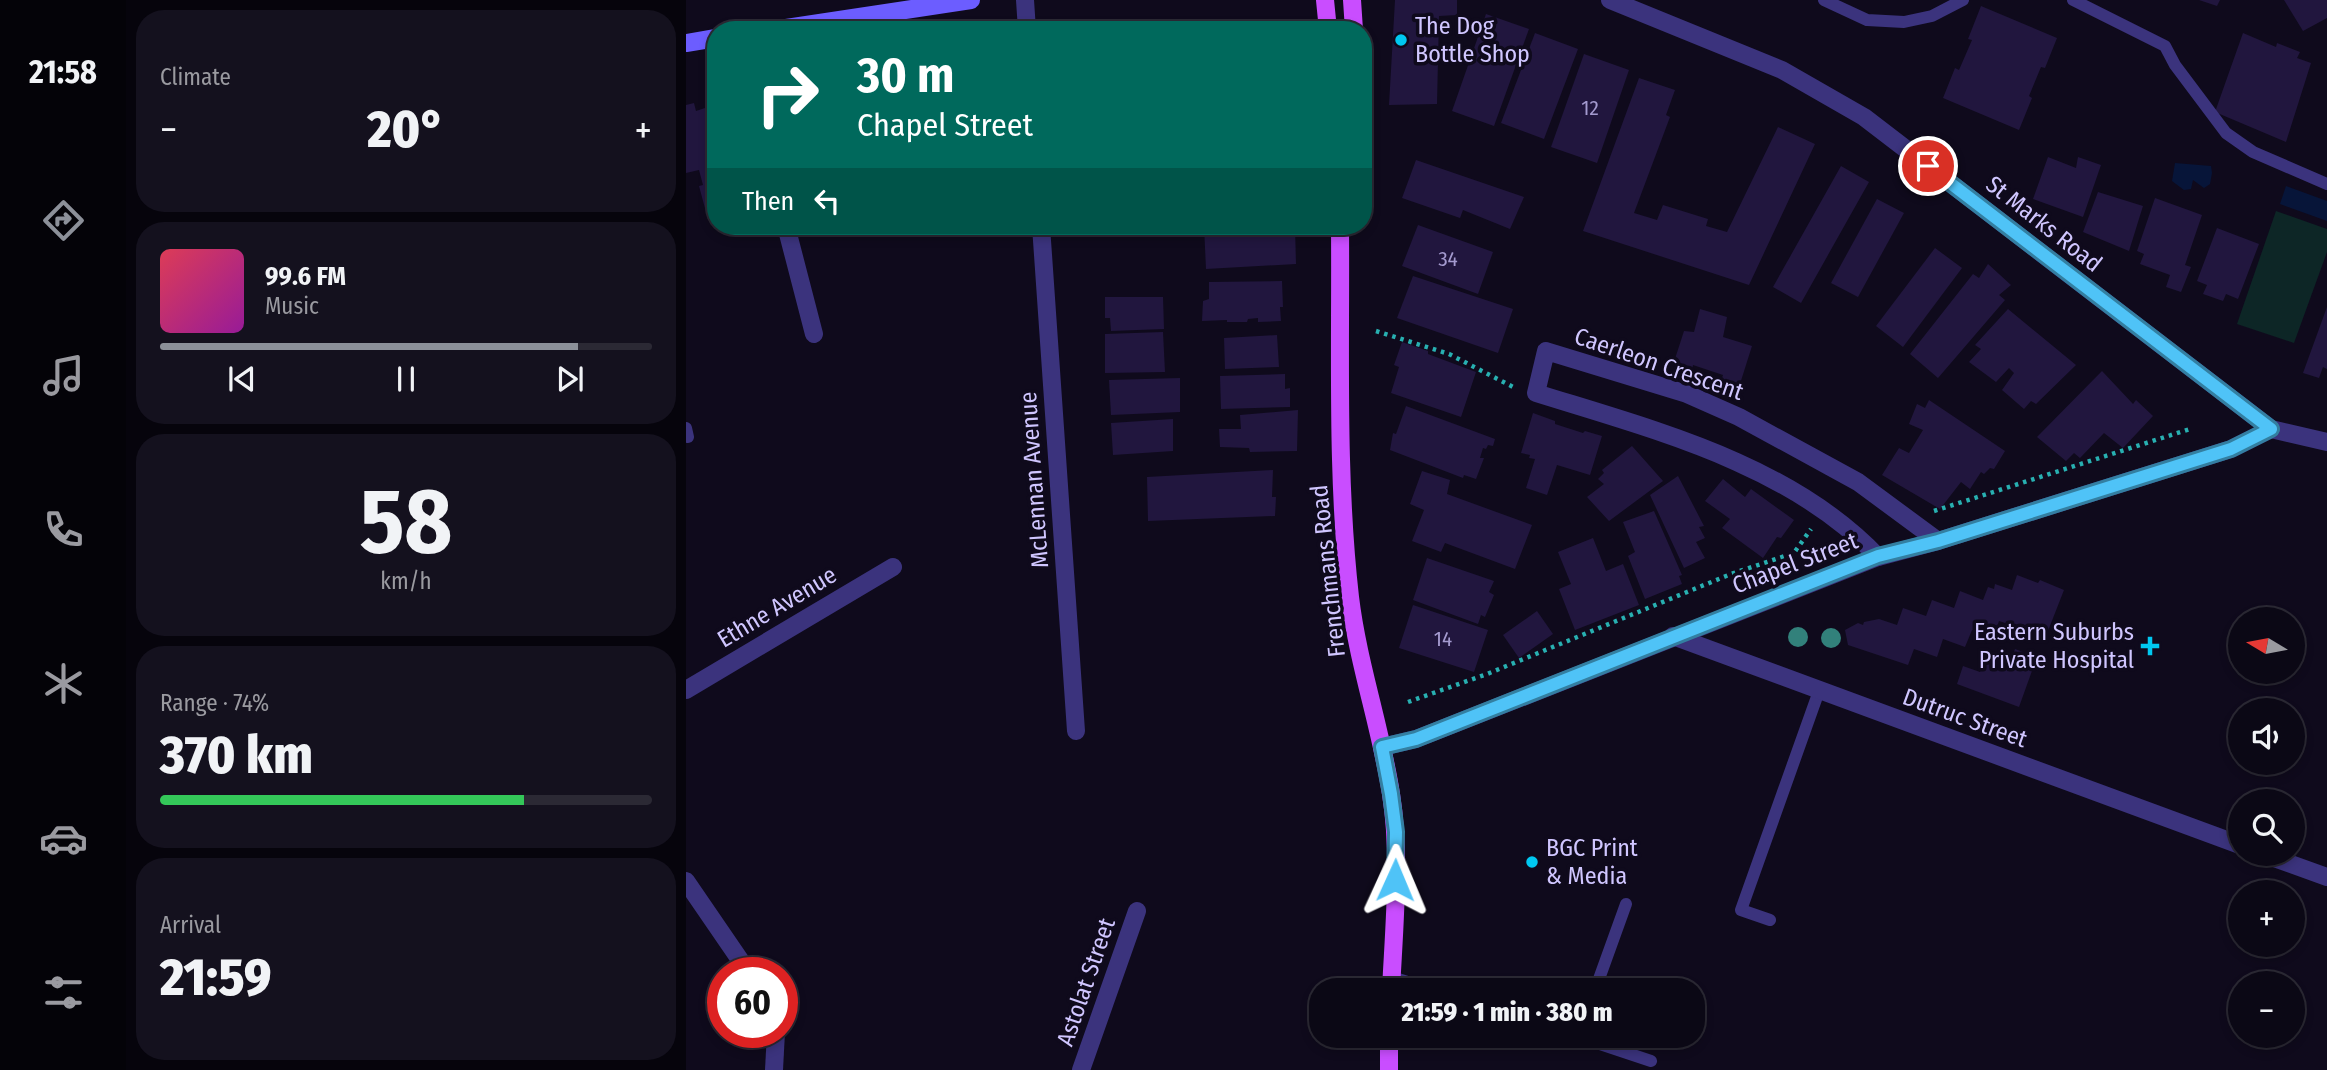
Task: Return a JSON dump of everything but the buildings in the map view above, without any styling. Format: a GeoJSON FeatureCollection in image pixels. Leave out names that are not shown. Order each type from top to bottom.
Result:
{"type":"FeatureCollection","features":[{"type":"Feature","properties":{"kind":"main road"},"geometry":{"type":"LineString","coordinates":[[1325,0],[1327,21]]}},
{"type":"Feature","properties":{"kind":"main road"},"geometry":{"type":"LineString","coordinates":[[1352,0],[1353,21]]}},
{"type":"Feature","properties":{"kind":"main road","name":"Frenchmans Road"},"geometry":{"type":"LineString","coordinates":[[1340,235],[1339,425],[1345,542],[1354,625],[1382,747],[1396,832],[1391,978]]}},
{"type":"Feature","properties":{"kind":"main road"},"geometry":{"type":"LineString","coordinates":[[1387,1070],[1388,1048]]}},
{"type":"Feature","properties":{"kind":"street"},"geometry":{"type":"LineString","coordinates":[[832,21],[971,0]]}},
{"type":"Feature","properties":{"kind":"street"},"geometry":{"type":"LineString","coordinates":[[1025,0],[1026,21]]}},
{"type":"Feature","properties":{"kind":"street","name":"St Marks Road"},"geometry":{"type":"LineString","coordinates":[[1610,0],[1782,70],[1864,117],[2271,429],[2327,442]]}},
{"type":"Feature","properties":{"kind":"street"},"geometry":{"type":"LineString","coordinates":[[686,43],[707,40]]}},
{"type":"Feature","properties":{"kind":"street"},"geometry":{"type":"LineString","coordinates":[[788,235],[814,334]]}},
{"type":"Feature","properties":{"kind":"street","name":"McLennan Avenue"},"geometry":{"type":"LineString","coordinates":[[1042,235],[1076,731]]}},
{"type":"Feature","properties":{"kind":"street","name":"Caerleon Crescent"},"geometry":{"type":"LineString","coordinates":[[1536,393],[1546,351],[1687,394],[1739,417],[1858,482],[1938,541]]}},
{"type":"Feature","properties":{"kind":"street"},"geometry":{"type":"LineString","coordinates":[[1536,393],[1677,438],[1778,482],[1854,532],[1878,556]]}},
{"type":"Feature","properties":{"kind":"street","name":"Chapel Street"},"geometry":{"type":"LineString","coordinates":[[1382,747],[1416,739],[1878,556],[1938,541],[2231,449],[2271,429]]}},
{"type":"Feature","properties":{"kind":"street","name":"Ethne Avenue"},"geometry":{"type":"LineString","coordinates":[[686,690],[893,567]]}},
{"type":"Feature","properties":{"kind":"street","name":"Dutruc Street"},"geometry":{"type":"LineString","coordinates":[[1673,636],[2228,841]]}},
{"type":"Feature","properties":{"kind":"street"},"geometry":{"type":"LineString","coordinates":[[2296,866],[2327,877]]}},
{"type":"Feature","properties":{"kind":"street"},"geometry":{"type":"LineString","coordinates":[[686,881],[739,957]]}},
{"type":"Feature","properties":{"kind":"street","name":"Astolat Street"},"geometry":{"type":"LineString","coordinates":[[1081,1070],[1137,911]]}},
{"type":"Feature","properties":{"kind":"street"},"geometry":{"type":"LineString","coordinates":[[774,1070],[775,1048]]}},
{"type":"Feature","properties":{"kind":"lane"},"geometry":{"type":"LineString","coordinates":[[1824,0],[1867,20],[1904,22],[1932,16],[1963,0]]}},
{"type":"Feature","properties":{"kind":"lane"},"geometry":{"type":"LineString","coordinates":[[2073,0],[2165,46],[2203,104],[2235,139],[2253,152],[2327,184]]}},
{"type":"Feature","properties":{"kind":"lane"},"geometry":{"type":"LineString","coordinates":[[1770,920],[1741,910],[1819,691]]}},
{"type":"Feature","properties":{"kind":"lane"},"geometry":{"type":"LineString","coordinates":[[1599,978],[1626,904]]}},
{"type":"Feature","properties":{"kind":"lane"},"geometry":{"type":"LineString","coordinates":[[1613,1048],[1651,1061]]}},
{"type":"Feature","properties":{"kind":"path"},"geometry":{"type":"LineString","coordinates":[[1376,331],[1449,354],[1522,391],[1536,393]]}},
{"type":"Feature","properties":{"kind":"path"},"geometry":{"type":"LineString","coordinates":[[1935,511],[2193,428]]}},
{"type":"Feature","properties":{"kind":"path","name":"Chapel Street"},"geometry":{"type":"LineString","coordinates":[[1408,702],[1487,674],[1731,573],[1794,554],[1824,511]]}},
{"type":"Feature","properties":{"kind":"green space"},"geometry":{"type":"Polygon","coordinates":[[[2276,211],[2327,229],[2327,252],[2294,343],[2237,324],[2276,211]]]}},
{"type":"Feature","properties":{"kind":"water"},"geometry":{"type":"Polygon","coordinates":[[[2175,163],[2211,166],[2210,184],[2204,188],[2193,180],[2191,189],[2184,190],[2172,181],[2175,163]]]}},
{"type":"Feature","properties":{"kind":"water"},"geometry":{"type":"Polygon","coordinates":[[[2286,186],[2327,201],[2327,221],[2280,204],[2286,186]]]}},
{"type":"Feature","properties":{"kind":"place","name":"The Dog Bottle Shop"},"geometry":{"type":"Point","coordinates":[1401,40]}},
{"type":"Feature","properties":{"kind":"place","name":"Eastern Suburbs Private Hospital"},"geometry":{"type":"Point","coordinates":[2150,646]}},
{"type":"Feature","properties":{"kind":"place","name":"BGC Print & Media"},"geometry":{"type":"Point","coordinates":[1532,862]}},
{"type":"Feature","properties":{"kind":"route"},"geometry":{"type":"LineString","coordinates":[[1395,880],[1396,832],[1382,747],[1416,739],[1878,556],[1938,541],[2231,449],[2271,429],[1928,166]]}}]}
